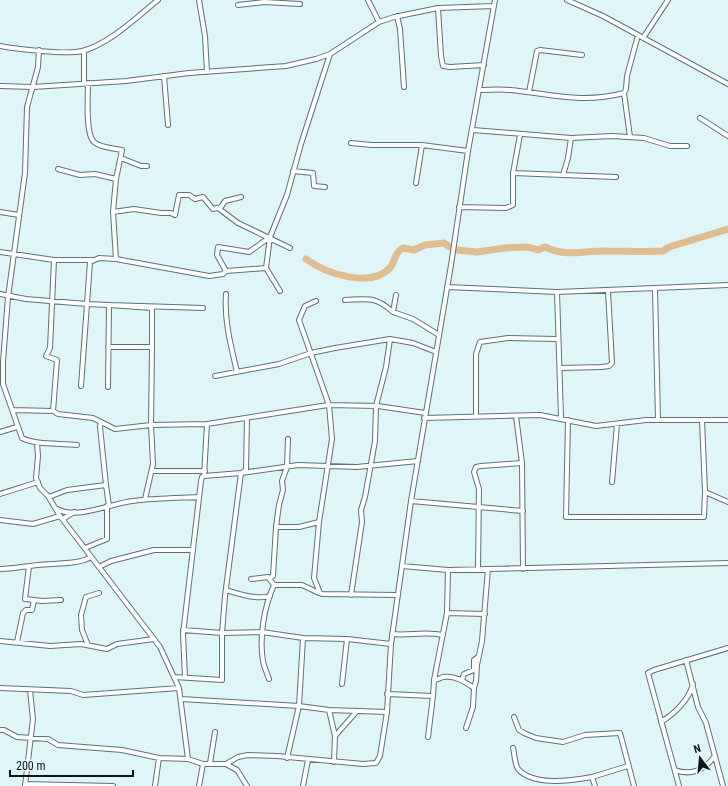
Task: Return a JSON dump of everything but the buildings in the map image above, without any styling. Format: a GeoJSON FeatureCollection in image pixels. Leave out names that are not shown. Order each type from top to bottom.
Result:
{"type":"FeatureCollection","features":[{"type":"Feature","properties":{"kind":"street"},"geometry":{"type":"LineString","coordinates":[[0,46],[39,50],[84,51],[107,39],[158,0]]}},
{"type":"Feature","properties":{"kind":"street"},"geometry":{"type":"LineString","coordinates":[[199,0],[205,36],[207,72]]}},
{"type":"Feature","properties":{"kind":"street"},"geometry":{"type":"LineString","coordinates":[[368,0],[379,22]]}},
{"type":"Feature","properties":{"kind":"street"},"geometry":{"type":"LineString","coordinates":[[226,764],[238,757],[248,755],[278,756],[334,762],[376,763],[380,756],[388,712],[387,694],[392,634],[411,501],[448,287],[468,151],[473,130],[495,0]]}},
{"type":"Feature","properties":{"kind":"street"},"geometry":{"type":"LineString","coordinates":[[567,0],[638,35],[728,84]]}},
{"type":"Feature","properties":{"kind":"street"},"geometry":{"type":"LineString","coordinates":[[643,38],[668,0]]}},
{"type":"Feature","properties":{"kind":"street"},"geometry":{"type":"LineString","coordinates":[[238,5],[264,1],[300,4]]}},
{"type":"Feature","properties":{"kind":"street"},"geometry":{"type":"LineString","coordinates":[[0,86],[33,87],[126,81],[164,76],[286,66],[330,54],[340,46],[379,22],[397,16],[438,8],[494,6]]}},
{"type":"Feature","properties":{"kind":"street"},"geometry":{"type":"LineString","coordinates":[[438,8],[443,66],[484,65]]}},
{"type":"Feature","properties":{"kind":"street"},"geometry":{"type":"LineString","coordinates":[[397,16],[400,29],[404,87]]}},
{"type":"Feature","properties":{"kind":"street"},"geometry":{"type":"LineString","coordinates":[[630,138],[624,93],[638,35]]}},
{"type":"Feature","properties":{"kind":"street"},"geometry":{"type":"LineString","coordinates":[[39,50],[38,67],[27,108],[26,160],[8,297],[3,384],[22,438],[37,443],[77,445]]}},
{"type":"Feature","properties":{"kind":"street"},"geometry":{"type":"LineString","coordinates":[[529,92],[535,58],[538,50],[582,55]]}},
{"type":"Feature","properties":{"kind":"street"},"geometry":{"type":"LineString","coordinates":[[84,51],[88,117],[91,137],[93,142],[100,146],[122,150],[116,179],[113,212],[116,259]]}},
{"type":"Feature","properties":{"kind":"street"},"geometry":{"type":"LineString","coordinates":[[280,291],[266,268],[270,237],[287,195],[293,171],[330,54]]}},
{"type":"Feature","properties":{"kind":"street"},"geometry":{"type":"LineString","coordinates":[[164,76],[168,125]]}},
{"type":"Feature","properties":{"kind":"street"},"geometry":{"type":"LineString","coordinates":[[479,90],[509,90],[577,99],[598,98],[624,93]]}},
{"type":"Feature","properties":{"kind":"street"},"geometry":{"type":"LineString","coordinates":[[700,118],[728,136]]}},
{"type":"Feature","properties":{"kind":"street"},"geometry":{"type":"LineString","coordinates":[[473,130],[571,138],[612,136],[644,138],[670,146],[687,146]]}},
{"type":"Feature","properties":{"kind":"street"},"geometry":{"type":"LineString","coordinates":[[459,206],[509,207],[513,205],[513,173],[520,135]]}},
{"type":"Feature","properties":{"kind":"street"},"geometry":{"type":"LineString","coordinates":[[563,175],[568,159],[571,138]]}},
{"type":"Feature","properties":{"kind":"street"},"geometry":{"type":"LineString","coordinates":[[351,143],[370,145],[422,145],[468,151]]}},
{"type":"Feature","properties":{"kind":"street"},"geometry":{"type":"LineString","coordinates":[[416,183],[422,145]]}},
{"type":"Feature","properties":{"kind":"street"},"geometry":{"type":"LineString","coordinates":[[120,158],[141,166],[147,166]]}},
{"type":"Feature","properties":{"kind":"street"},"geometry":{"type":"LineString","coordinates":[[58,169],[80,174],[95,174],[116,179]]}},
{"type":"Feature","properties":{"kind":"street"},"geometry":{"type":"LineString","coordinates":[[293,171],[313,173],[314,186],[325,187]]}},
{"type":"Feature","properties":{"kind":"street"},"geometry":{"type":"LineString","coordinates":[[513,173],[616,177]]}},
{"type":"Feature","properties":{"kind":"street"},"geometry":{"type":"LineString","coordinates":[[113,212],[134,210],[161,214],[171,213],[175,215],[179,195],[189,195],[195,199],[203,197],[213,209],[218,208],[238,223],[270,237],[290,248]]}},
{"type":"Feature","properties":{"kind":"street"},"geometry":{"type":"LineString","coordinates":[[218,208],[225,201],[241,197]]}},
{"type":"Feature","properties":{"kind":"street"},"geometry":{"type":"LineString","coordinates":[[0,212],[19,215]]}},
{"type":"Feature","properties":{"kind":"street"},"geometry":{"type":"LineString","coordinates":[[226,271],[217,255],[218,247],[249,252],[270,237]]}},
{"type":"Feature","properties":{"kind":"street"},"geometry":{"type":"LineString","coordinates":[[0,252],[54,260],[92,260],[99,258],[116,259],[214,276],[223,274],[226,271],[266,268]]}},
{"type":"Feature","properties":{"kind":"street"},"geometry":{"type":"LineString","coordinates":[[53,411],[57,360],[46,356],[50,348],[54,260]]}},
{"type":"Feature","properties":{"kind":"street"},"geometry":{"type":"LineString","coordinates":[[81,386],[89,264],[92,260]]}},
{"type":"Feature","properties":{"kind":"street"},"geometry":{"type":"LineString","coordinates":[[448,287],[557,292],[728,285]]}},
{"type":"Feature","properties":{"kind":"street"},"geometry":{"type":"LineString","coordinates":[[655,289],[658,420]]}},
{"type":"Feature","properties":{"kind":"street"},"geometry":{"type":"LineString","coordinates":[[560,368],[602,367],[609,366],[612,363],[608,291]]}},
{"type":"Feature","properties":{"kind":"street"},"geometry":{"type":"LineString","coordinates":[[557,292],[561,418]]}},
{"type":"Feature","properties":{"kind":"street"},"geometry":{"type":"LineString","coordinates":[[0,294],[8,297],[52,302],[152,308],[151,425],[153,456],[152,471],[149,478],[145,499]]}},
{"type":"Feature","properties":{"kind":"street"},"geometry":{"type":"LineString","coordinates":[[226,294],[225,309],[227,328],[237,372]]}},
{"type":"Feature","properties":{"kind":"street"},"geometry":{"type":"LineString","coordinates":[[393,312],[396,295]]}},
{"type":"Feature","properties":{"kind":"street"},"geometry":{"type":"LineString","coordinates":[[345,300],[373,299],[381,302],[393,312],[413,319],[439,335]]}},
{"type":"Feature","properties":{"kind":"street"},"geometry":{"type":"LineString","coordinates":[[316,302],[305,306],[299,320],[329,405],[332,439],[319,522],[314,578],[320,593]]}},
{"type":"Feature","properties":{"kind":"street"},"geometry":{"type":"LineString","coordinates":[[109,306],[203,308]]}},
{"type":"Feature","properties":{"kind":"street"},"geometry":{"type":"LineString","coordinates":[[108,387],[109,306]]}},
{"type":"Feature","properties":{"kind":"street"},"geometry":{"type":"LineString","coordinates":[[476,416],[476,354],[480,342],[508,338],[558,339]]}},
{"type":"Feature","properties":{"kind":"street"},"geometry":{"type":"LineString","coordinates":[[215,376],[279,364],[310,353],[390,339],[413,343],[436,352]]}},
{"type":"Feature","properties":{"kind":"street"},"geometry":{"type":"LineString","coordinates":[[351,595],[362,522],[360,510],[365,497],[369,466],[375,441],[376,406],[386,367],[390,339]]}},
{"type":"Feature","properties":{"kind":"street"},"geometry":{"type":"LineString","coordinates":[[108,347],[152,347]]}},
{"type":"Feature","properties":{"kind":"street"},"geometry":{"type":"LineString","coordinates":[[13,410],[53,411],[58,414],[87,416],[115,429],[151,425],[207,424],[329,405],[376,406],[425,416],[516,416],[540,414],[589,425],[658,420],[728,420]]}},
{"type":"Feature","properties":{"kind":"street"},"geometry":{"type":"LineString","coordinates":[[516,416],[522,463],[523,569]]}},
{"type":"Feature","properties":{"kind":"street"},"geometry":{"type":"LineString","coordinates":[[241,473],[246,470],[248,418]]}},
{"type":"Feature","properties":{"kind":"street"},"geometry":{"type":"LineString","coordinates":[[568,420],[566,517],[704,517],[705,492],[702,420]]}},
{"type":"Feature","properties":{"kind":"street"},"geometry":{"type":"LineString","coordinates":[[85,548],[108,540],[108,506],[100,427],[101,422]]}},
{"type":"Feature","properties":{"kind":"street"},"geometry":{"type":"LineString","coordinates":[[185,678],[183,630],[201,481],[205,471],[207,424]]}},
{"type":"Feature","properties":{"kind":"street"},"geometry":{"type":"LineString","coordinates":[[612,482],[617,424]]}},
{"type":"Feature","properties":{"kind":"street"},"geometry":{"type":"LineString","coordinates":[[0,432],[17,427]]}},
{"type":"Feature","properties":{"kind":"street"},"geometry":{"type":"LineString","coordinates":[[270,578],[273,576],[276,527],[283,490],[282,482],[287,467],[288,439]]}},
{"type":"Feature","properties":{"kind":"street"},"geometry":{"type":"LineString","coordinates":[[37,443],[38,456],[36,478],[40,488],[49,497],[91,557],[160,647],[175,677],[181,700],[188,759]]}},
{"type":"Feature","properties":{"kind":"street"},"geometry":{"type":"LineString","coordinates":[[204,476],[241,473],[298,465],[328,467],[369,466],[418,461]]}},
{"type":"Feature","properties":{"kind":"street"},"geometry":{"type":"LineString","coordinates":[[478,569],[479,489],[474,472],[476,467],[522,463]]}},
{"type":"Feature","properties":{"kind":"street"},"geometry":{"type":"LineString","coordinates":[[152,471],[205,471]]}},
{"type":"Feature","properties":{"kind":"street"},"geometry":{"type":"LineString","coordinates":[[175,677],[222,680],[222,633],[241,473]]}},
{"type":"Feature","properties":{"kind":"street"},"geometry":{"type":"LineString","coordinates":[[0,494],[38,482]]}},
{"type":"Feature","properties":{"kind":"street"},"geometry":{"type":"LineString","coordinates":[[49,497],[68,490],[78,490],[106,485]]}},
{"type":"Feature","properties":{"kind":"street"},"geometry":{"type":"LineString","coordinates":[[705,492],[728,502]]}},
{"type":"Feature","properties":{"kind":"street"},"geometry":{"type":"LineString","coordinates":[[0,520],[33,524],[62,517],[74,512],[145,499],[199,497]]}},
{"type":"Feature","properties":{"kind":"street"},"geometry":{"type":"LineString","coordinates":[[411,501],[522,512]]}},
{"type":"Feature","properties":{"kind":"street"},"geometry":{"type":"LineString","coordinates":[[56,508],[61,511],[74,512]]}},
{"type":"Feature","properties":{"kind":"street"},"geometry":{"type":"LineString","coordinates":[[276,527],[299,527],[319,522]]}},
{"type":"Feature","properties":{"kind":"street"},"geometry":{"type":"LineString","coordinates":[[99,567],[111,561],[154,550],[193,550]]}},
{"type":"Feature","properties":{"kind":"street"},"geometry":{"type":"LineString","coordinates":[[0,569],[13,569],[81,561],[91,557]]}},
{"type":"Feature","properties":{"kind":"street"},"geometry":{"type":"LineString","coordinates":[[402,566],[448,570],[728,563]]}},
{"type":"Feature","properties":{"kind":"street"},"geometry":{"type":"LineString","coordinates":[[29,566],[25,599],[42,601],[61,600]]}},
{"type":"Feature","properties":{"kind":"street"},"geometry":{"type":"LineString","coordinates":[[466,728],[473,707],[478,657],[485,614],[488,569]]}},
{"type":"Feature","properties":{"kind":"street"},"geometry":{"type":"LineString","coordinates":[[428,737],[434,680],[447,613],[448,570]]}},
{"type":"Feature","properties":{"kind":"street"},"geometry":{"type":"LineString","coordinates":[[251,578],[270,578]]}},
{"type":"Feature","properties":{"kind":"street"},"geometry":{"type":"LineString","coordinates":[[270,578],[274,585],[262,632],[263,662],[270,679]]}},
{"type":"Feature","properties":{"kind":"street"},"geometry":{"type":"LineString","coordinates":[[274,585],[302,585],[320,593],[351,595],[398,595]]}},
{"type":"Feature","properties":{"kind":"street"},"geometry":{"type":"LineString","coordinates":[[226,590],[254,598],[270,596]]}},
{"type":"Feature","properties":{"kind":"street"},"geometry":{"type":"LineString","coordinates":[[88,646],[82,630],[82,608],[86,597],[99,593]]}},
{"type":"Feature","properties":{"kind":"street"},"geometry":{"type":"LineString","coordinates":[[17,642],[23,613],[26,610],[32,610],[34,600]]}},
{"type":"Feature","properties":{"kind":"street"},"geometry":{"type":"LineString","coordinates":[[447,613],[485,614]]}},
{"type":"Feature","properties":{"kind":"street"},"geometry":{"type":"LineString","coordinates":[[183,630],[222,633],[262,632],[303,638],[347,639],[391,644]]}},
{"type":"Feature","properties":{"kind":"street"},"geometry":{"type":"LineString","coordinates":[[392,634],[429,632],[443,635]]}},
{"type":"Feature","properties":{"kind":"street"},"geometry":{"type":"LineString","coordinates":[[288,758],[299,706],[303,638]]}},
{"type":"Feature","properties":{"kind":"street"},"geometry":{"type":"LineString","coordinates":[[0,641],[50,646],[88,646],[107,649],[117,644],[154,639]]}},
{"type":"Feature","properties":{"kind":"street"},"geometry":{"type":"LineString","coordinates":[[342,684],[347,639]]}},
{"type":"Feature","properties":{"kind":"street"},"geometry":{"type":"LineString","coordinates":[[679,786],[676,770],[648,674],[654,670],[728,648]]}},
{"type":"Feature","properties":{"kind":"street"},"geometry":{"type":"LineString","coordinates":[[462,680],[464,674],[474,670],[474,660],[478,657]]}},
{"type":"Feature","properties":{"kind":"street"},"geometry":{"type":"LineString","coordinates":[[686,660],[698,707],[706,723],[723,786]]}},
{"type":"Feature","properties":{"kind":"street"},"geometry":{"type":"LineString","coordinates":[[434,680],[443,677],[462,680],[474,688]]}},
{"type":"Feature","properties":{"kind":"street"},"geometry":{"type":"LineString","coordinates":[[661,722],[670,716],[690,694],[693,683]]}},
{"type":"Feature","properties":{"kind":"street"},"geometry":{"type":"LineString","coordinates":[[0,688],[71,691],[84,695],[179,688]]}},
{"type":"Feature","properties":{"kind":"street"},"geometry":{"type":"LineString","coordinates":[[30,690],[33,706],[25,785],[113,786]]}},
{"type":"Feature","properties":{"kind":"street"},"geometry":{"type":"LineString","coordinates":[[387,694],[433,696]]}},
{"type":"Feature","properties":{"kind":"street"},"geometry":{"type":"LineString","coordinates":[[181,700],[299,706],[358,712],[388,712]]}},
{"type":"Feature","properties":{"kind":"street"},"geometry":{"type":"LineString","coordinates":[[329,710],[335,736],[334,762]]}},
{"type":"Feature","properties":{"kind":"street"},"geometry":{"type":"LineString","coordinates":[[335,736],[358,712]]}},
{"type":"Feature","properties":{"kind":"street"},"geometry":{"type":"LineString","coordinates":[[514,717],[519,730],[536,738],[563,742],[585,735],[621,734],[634,786]]}},
{"type":"Feature","properties":{"kind":"street"},"geometry":{"type":"LineString","coordinates":[[0,730],[4,730],[17,737],[48,739],[58,745],[122,750],[159,758],[188,759],[203,764],[226,764],[237,770],[246,786]]}},
{"type":"Feature","properties":{"kind":"street"},"geometry":{"type":"LineString","coordinates":[[210,763],[215,732]]}},
{"type":"Feature","properties":{"kind":"street"},"geometry":{"type":"LineString","coordinates":[[513,748],[515,754],[514,760],[519,771],[532,781],[554,784],[592,777],[628,766]]}},
{"type":"Feature","properties":{"kind":"street"},"geometry":{"type":"LineString","coordinates":[[676,770],[689,774],[706,765],[714,757]]}},
{"type":"Feature","properties":{"kind":"street"},"geometry":{"type":"LineString","coordinates":[[155,786],[159,758]]}},
{"type":"Feature","properties":{"kind":"street"},"geometry":{"type":"LineString","coordinates":[[303,786],[308,760]]}},
{"type":"Feature","properties":{"kind":"street"},"geometry":{"type":"LineString","coordinates":[[199,786],[203,764]]}},
{"type":"Feature","properties":{"kind":"street"},"geometry":{"type":"LineString","coordinates":[[592,777],[595,786]]}},
{"type":"Feature","properties":{"kind":"waterway"},"geometry":{"type":"LineString","coordinates":[[457,250],[477,252],[505,248],[528,247],[538,250],[545,247],[569,253],[598,251],[663,251],[669,247],[728,229]]}},
{"type":"Feature","properties":{"kind":"waterway"},"geometry":{"type":"LineString","coordinates":[[306,259],[336,274],[360,278],[381,274],[390,268],[396,255],[403,248],[414,250],[425,245],[444,243],[450,247]]}}]}
